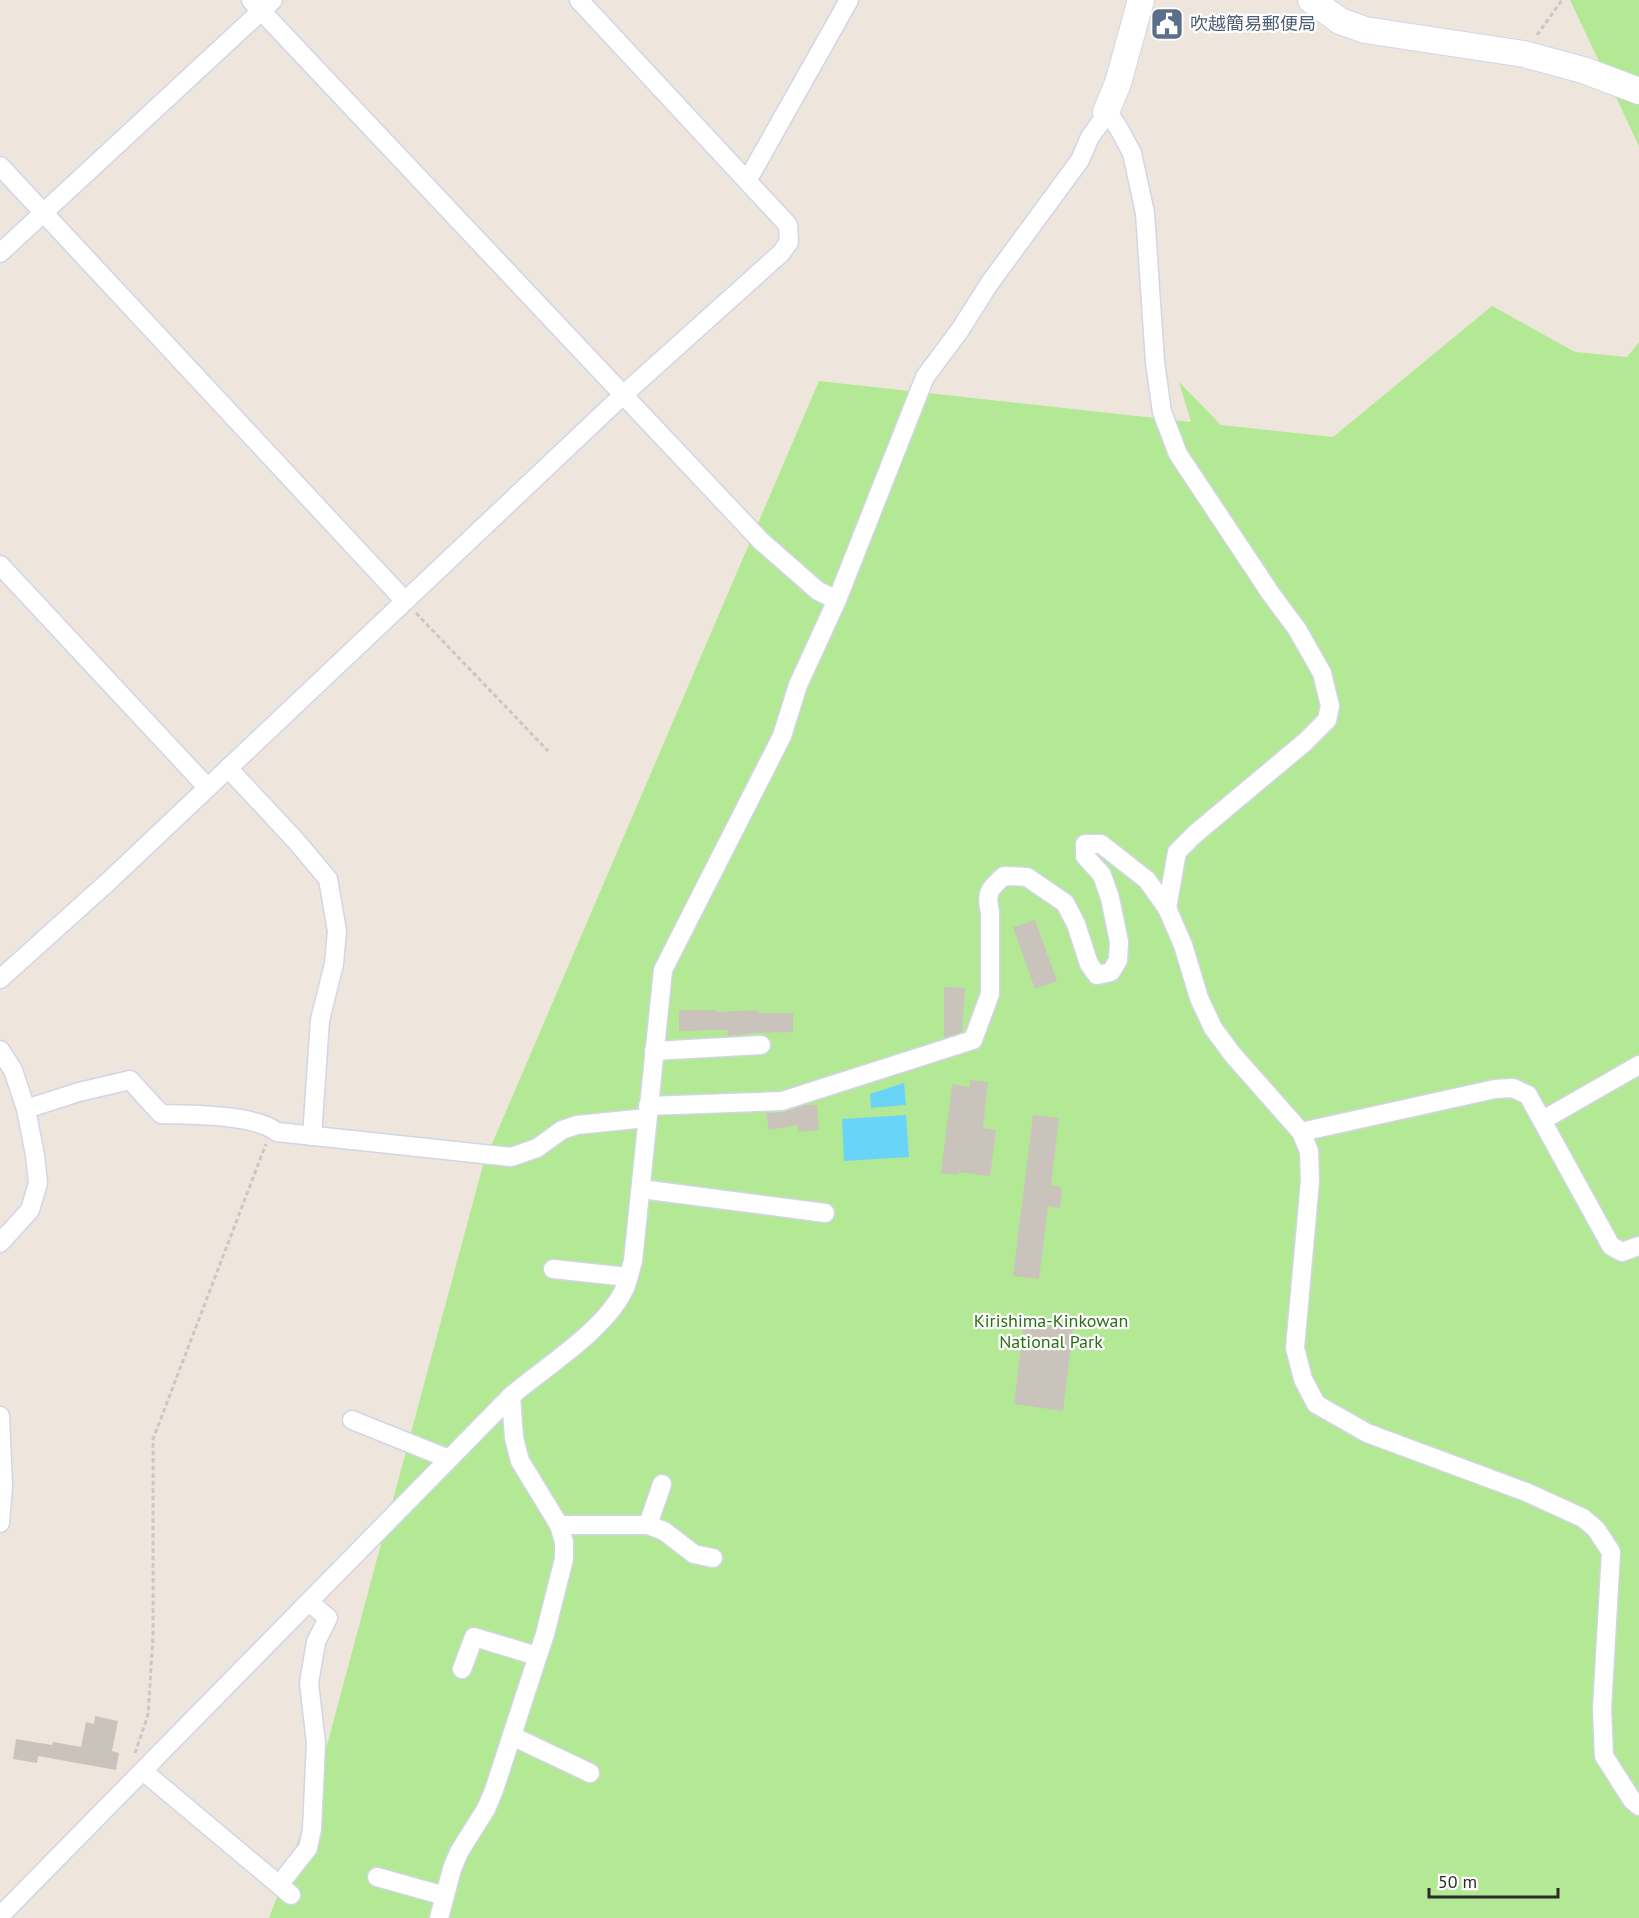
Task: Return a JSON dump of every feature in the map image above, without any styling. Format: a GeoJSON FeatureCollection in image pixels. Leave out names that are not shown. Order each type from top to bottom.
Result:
{"type":"FeatureCollection","features":[{"type":"Feature","properties":{"kind":"street"},"geometry":{"type":"LineString","coordinates":[[2,974],[110,881],[623,395],[781,253],[789,242],[788,225],[579,0]]}},
{"type":"Feature","properties":{"kind":"street"},"geometry":{"type":"LineString","coordinates":[[747,181],[849,0]]}},
{"type":"Feature","properties":{"kind":"street"},"geometry":{"type":"LineString","coordinates":[[0,1916],[511,1396],[608,1316],[624,1291],[633,1261],[663,970],[782,736],[798,686],[837,600],[925,377],[960,330],[989,284],[1080,160],[1090,137],[1106,112],[1118,83],[1142,0]]}},
{"type":"Feature","properties":{"kind":"street"},"geometry":{"type":"LineString","coordinates":[[1311,0],[1340,21],[1365,30],[1524,54],[1583,70],[1639,92]]}},
{"type":"Feature","properties":{"kind":"street"},"geometry":{"type":"LineString","coordinates":[[0,253],[262,4],[760,541],[818,591],[837,600]]}},
{"type":"Feature","properties":{"kind":"street"},"geometry":{"type":"LineString","coordinates":[[1106,112],[1119,129],[1132,153],[1145,213],[1155,362],[1162,412],[1178,454],[1271,594],[1297,629],[1322,673],[1330,706],[1328,720],[1195,834],[1178,852],[1167,908]]}},
{"type":"Feature","properties":{"kind":"street"},"geometry":{"type":"LineString","coordinates":[[0,166],[405,601]]}},
{"type":"Feature","properties":{"kind":"street"},"geometry":{"type":"LineString","coordinates":[[0,565],[207,787]]}},
{"type":"Feature","properties":{"kind":"street"},"geometry":{"type":"LineString","coordinates":[[228,768],[328,879],[337,931],[334,964],[320,1020],[312,1136]]}},
{"type":"Feature","properties":{"kind":"street"},"geometry":{"type":"LineString","coordinates":[[26,1109],[79,1092],[130,1080],[161,1114],[236,1118],[272,1128],[277,1132],[511,1157],[537,1148],[562,1130],[577,1125],[647,1112],[782,1101],[973,1040],[990,994],[990,912],[987,900],[991,887],[1004,876],[1027,877],[1065,903],[1076,924],[1089,964],[1097,975],[1111,972],[1118,960],[1119,942],[1110,898],[1102,875],[1085,856],[1085,844],[1101,844],[1147,880],[1167,908],[1183,945],[1199,998],[1213,1028],[1233,1055],[1301,1132],[1309,1151],[1310,1181],[1295,1348],[1304,1379],[1316,1404],[1367,1433],[1526,1492],[1583,1518],[1596,1529],[1611,1552],[1602,1709],[1604,1756],[1632,1800],[1639,1806]]}},
{"type":"Feature","properties":{"kind":"street"},"geometry":{"type":"LineString","coordinates":[[654,1051],[761,1045]]}},
{"type":"Feature","properties":{"kind":"street"},"geometry":{"type":"LineString","coordinates":[[0,1050],[13,1070],[26,1109],[38,1183],[30,1210],[0,1243]]}},
{"type":"Feature","properties":{"kind":"street"},"geometry":{"type":"LineString","coordinates":[[1543,1120],[1639,1065]]}},
{"type":"Feature","properties":{"kind":"street"},"geometry":{"type":"LineString","coordinates":[[1301,1132],[1494,1089],[1513,1088],[1528,1095],[1611,1246],[1622,1252],[1639,1246]]}},
{"type":"Feature","properties":{"kind":"street"},"geometry":{"type":"LineString","coordinates":[[641,1189],[825,1213]]}},
{"type":"Feature","properties":{"kind":"street"},"geometry":{"type":"LineString","coordinates":[[553,1269],[628,1277]]}},
{"type":"Feature","properties":{"kind":"street"},"geometry":{"type":"LineString","coordinates":[[439,1918],[459,1852],[486,1809],[512,1736],[564,1559],[564,1542],[559,1525],[520,1461],[514,1438],[511,1396]]}},
{"type":"Feature","properties":{"kind":"street"},"geometry":{"type":"LineString","coordinates":[[0,1416],[3,1486],[0,1523]]}},
{"type":"Feature","properties":{"kind":"street"},"geometry":{"type":"LineString","coordinates":[[352,1420],[449,1459]]}},
{"type":"Feature","properties":{"kind":"street"},"geometry":{"type":"LineString","coordinates":[[648,1525],[662,1484]]}},
{"type":"Feature","properties":{"kind":"street"},"geometry":{"type":"LineString","coordinates":[[559,1525],[648,1525],[664,1530],[694,1554],[713,1558]]}},
{"type":"Feature","properties":{"kind":"street"},"geometry":{"type":"LineString","coordinates":[[140,1774],[285,1890],[308,1848],[312,1829],[316,1743],[309,1683],[316,1642],[328,1618],[309,1602]]}},
{"type":"Feature","properties":{"kind":"street"},"geometry":{"type":"LineString","coordinates":[[462,1669],[474,1637],[537,1656]]}},
{"type":"Feature","properties":{"kind":"street"},"geometry":{"type":"LineString","coordinates":[[512,1736],[590,1773]]}},
{"type":"Feature","properties":{"kind":"street"},"geometry":{"type":"LineString","coordinates":[[377,1877],[445,1896]]}},
{"type":"Feature","properties":{"kind":"path"},"geometry":{"type":"LineString","coordinates":[[1524,54],[1562,0]]}},
{"type":"Feature","properties":{"kind":"path"},"geometry":{"type":"LineString","coordinates":[[405,601],[548,751]]}},
{"type":"Feature","properties":{"kind":"path"},"geometry":{"type":"LineString","coordinates":[[140,1774],[131,1765],[148,1715],[153,1637],[153,1439],[272,1128]]}},
{"type":"Feature","properties":{"kind":"green space"},"geometry":{"type":"Polygon","coordinates":[[[1570,0],[1639,0],[1639,146],[1570,0]]]}},
{"type":"Feature","properties":{"kind":"green space","name":"Kirishima-Kinkowan National Park"},"geometry":{"type":"Polygon","coordinates":[[[1492,306],[1575,352],[1627,357],[1639,342],[1639,1918],[269,1918],[309,1812],[483,1165],[819,381],[1191,422],[1179,382],[1221,425],[1333,437],[1492,306]]]}},
{"type":"Feature","properties":{"kind":"water"},"geometry":{"type":"Polygon","coordinates":[[[904,1083],[906,1105],[871,1108],[870,1094],[904,1083]]]}},
{"type":"Feature","properties":{"kind":"water"},"geometry":{"type":"Polygon","coordinates":[[[906,1115],[909,1157],[844,1161],[842,1119],[906,1115]]]}},
{"type":"Feature","properties":{"kind":"building"},"geometry":{"type":"Polygon","coordinates":[[[1035,920],[1057,981],[1035,989],[1013,927],[1035,920]]]}},
{"type":"Feature","properties":{"kind":"building"},"geometry":{"type":"Polygon","coordinates":[[[944,987],[965,988],[962,1032],[944,1038],[944,987]]]}},
{"type":"Feature","properties":{"kind":"building"},"geometry":{"type":"Polygon","coordinates":[[[679,1010],[717,1010],[717,1012],[757,1010],[757,1013],[793,1013],[793,1032],[728,1036],[727,1030],[679,1031],[679,1010]]]}},
{"type":"Feature","properties":{"kind":"building"},"geometry":{"type":"Polygon","coordinates":[[[970,1080],[988,1082],[983,1128],[996,1130],[990,1176],[959,1172],[958,1175],[941,1173],[952,1084],[969,1087],[970,1080]]]}},
{"type":"Feature","properties":{"kind":"building"},"geometry":{"type":"Polygon","coordinates":[[[805,1105],[817,1105],[819,1130],[798,1132],[798,1125],[769,1130],[766,1113],[785,1112],[805,1105]]]}},
{"type":"Feature","properties":{"kind":"building"},"geometry":{"type":"Polygon","coordinates":[[[1033,1115],[1059,1118],[1051,1185],[1062,1187],[1060,1208],[1048,1206],[1039,1279],[1013,1276],[1033,1115]]]}},
{"type":"Feature","properties":{"kind":"building"},"geometry":{"type":"Polygon","coordinates":[[[1024,1323],[1073,1329],[1063,1411],[1014,1404],[1024,1323]]]}},
{"type":"Feature","properties":{"kind":"building"},"geometry":{"type":"Polygon","coordinates":[[[95,1716],[118,1721],[112,1751],[119,1753],[116,1770],[38,1756],[37,1763],[13,1759],[16,1739],[81,1747],[86,1722],[94,1724],[95,1716]]]}},
{"type":"Feature","properties":{"kind":"place","name":"吹越簡易郵便局"},"geometry":{"type":"Point","coordinates":[1167,24]}}]}
